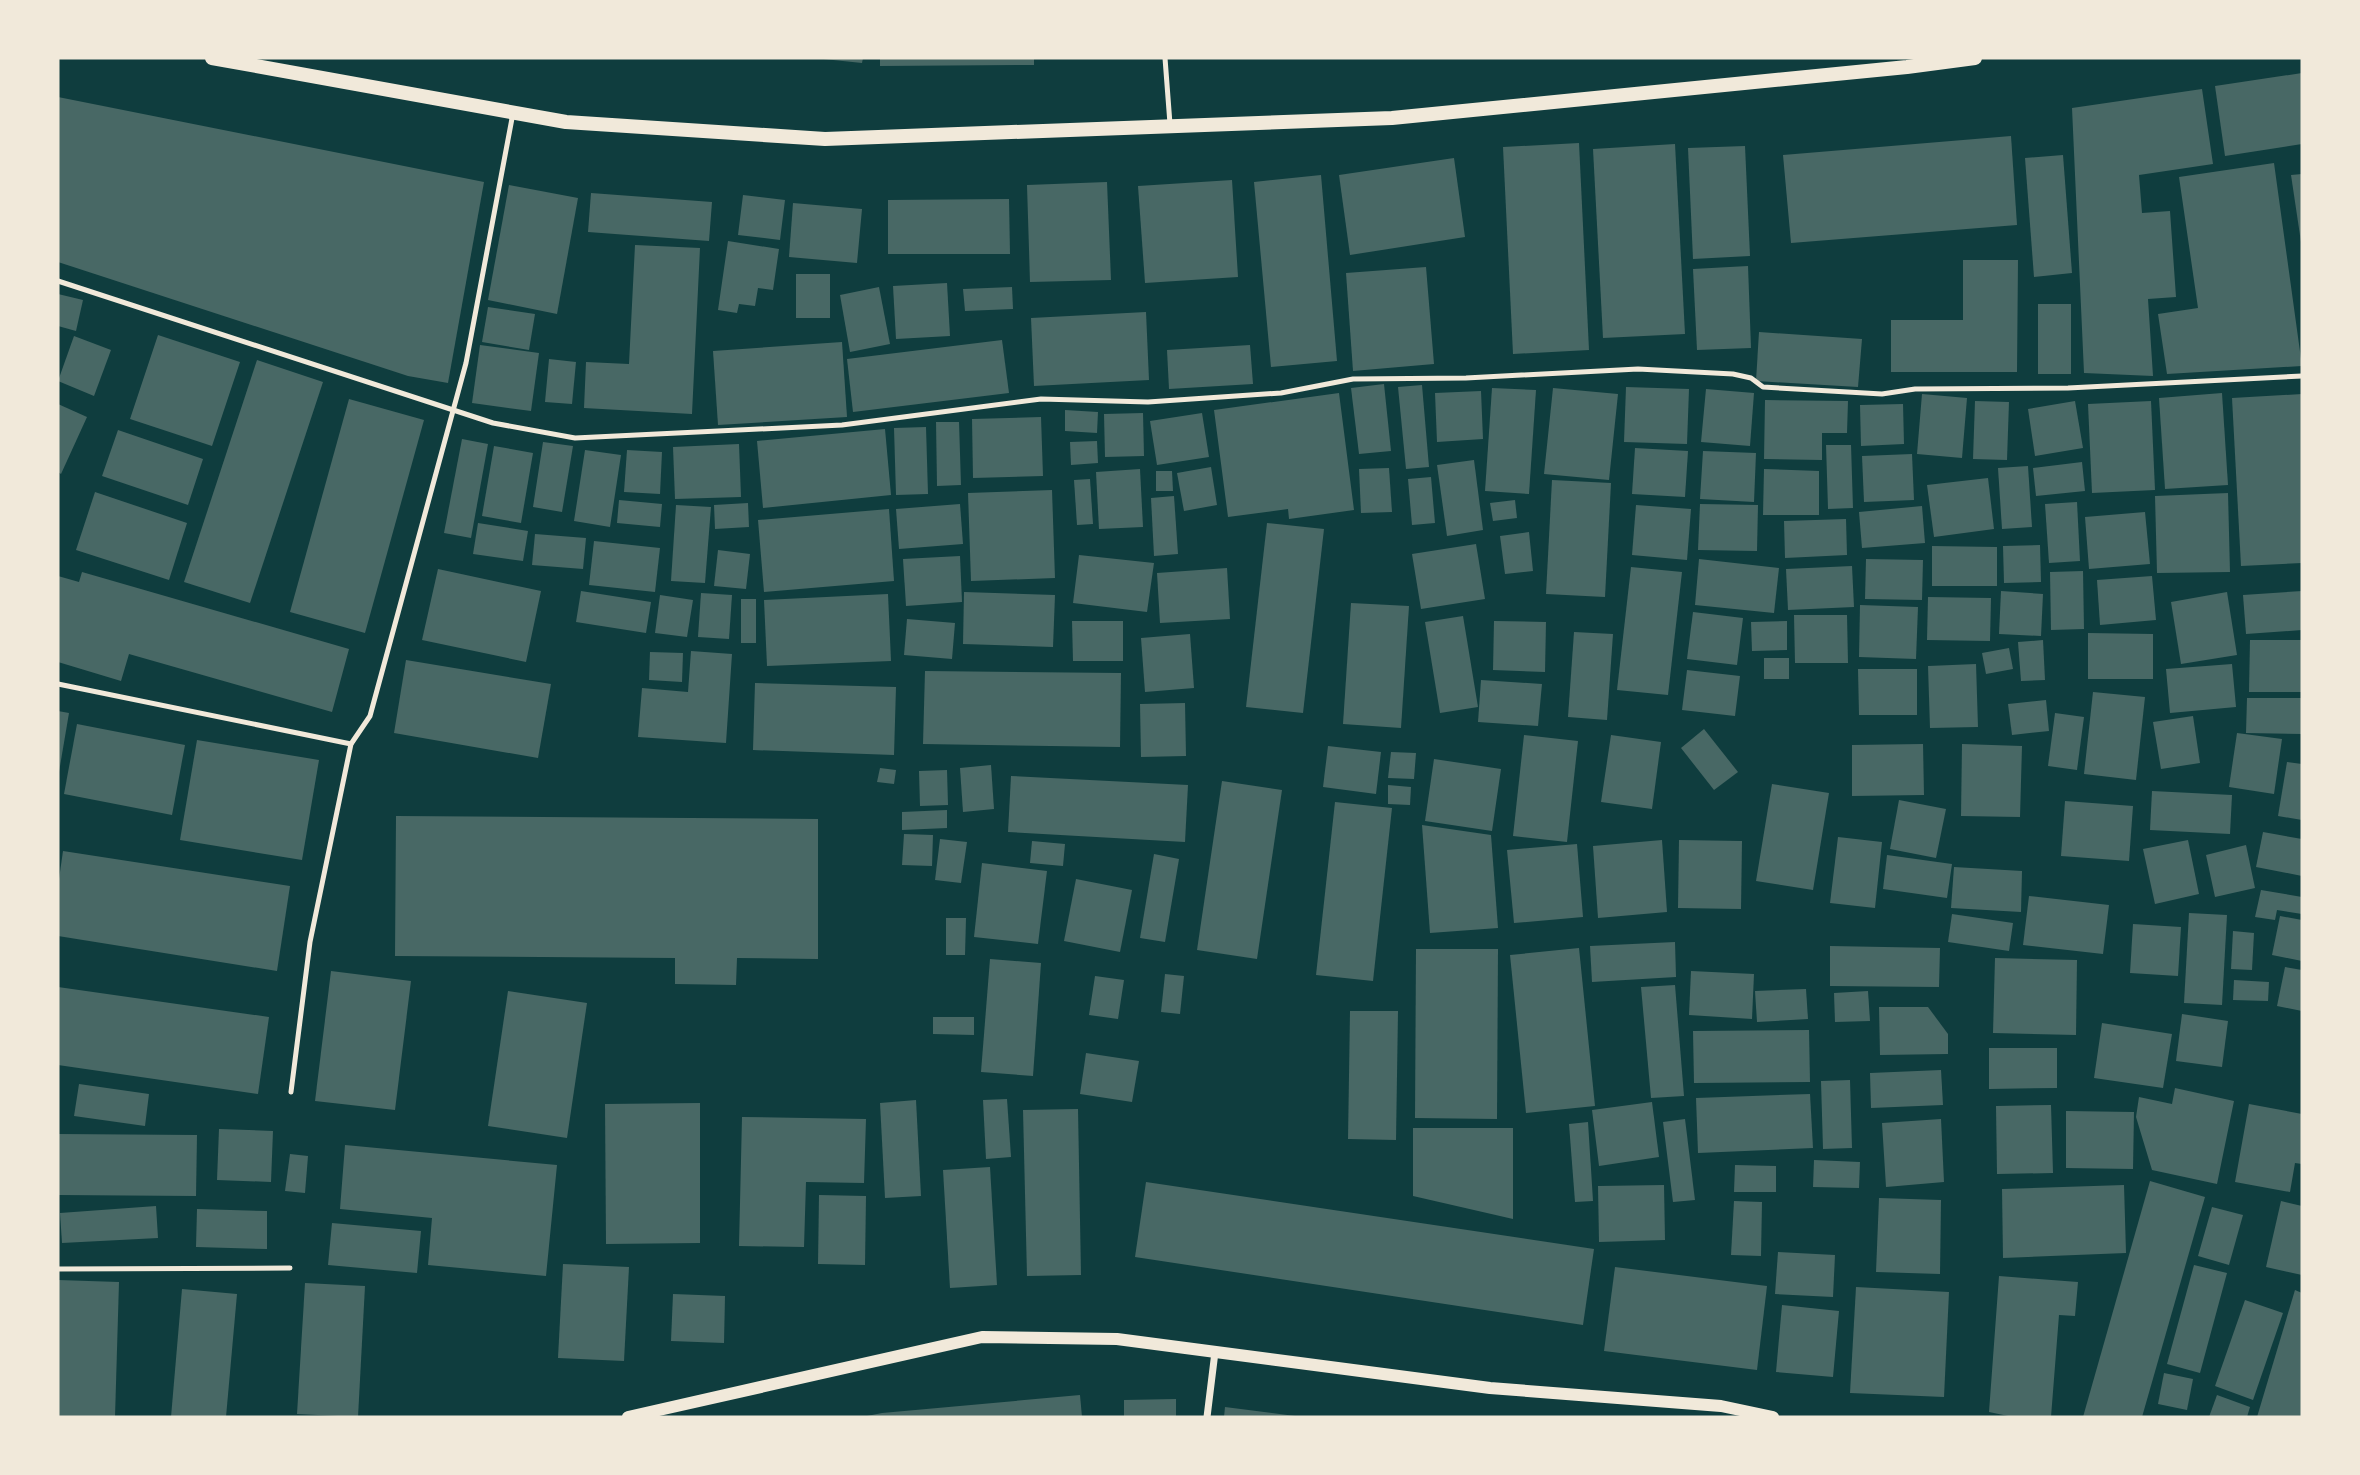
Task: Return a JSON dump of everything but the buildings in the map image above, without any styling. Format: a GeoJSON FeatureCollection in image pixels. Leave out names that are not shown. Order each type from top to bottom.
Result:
{"type":"FeatureCollection","features":[{"type":"Feature","properties":{"kind":"main road"},"geometry":{"type":"LineString","coordinates":[[212,58],[566,122],[825,139],[1392,118],[1908,62],[1975,58]]}},
{"type":"Feature","properties":{"kind":"street"},"geometry":{"type":"LineString","coordinates":[[628,1417],[982,1337],[1118,1339],[1490,1388],[1721,1406],[1773,1417]]}},
{"type":"Feature","properties":{"kind":"street"},"geometry":{"type":"LineString","coordinates":[[1207,1417],[1215,1352]]}},
{"type":"Feature","properties":{"kind":"lane"},"geometry":{"type":"LineString","coordinates":[[1165,58],[1171,126]]}},
{"type":"Feature","properties":{"kind":"lane"},"geometry":{"type":"LineString","coordinates":[[291,1092],[310,942],[351,744],[370,716],[455,411],[513,113]]}},
{"type":"Feature","properties":{"kind":"lane"},"geometry":{"type":"LineString","coordinates":[[58,281],[493,424],[575,438],[842,425],[1041,399],[1148,402],[1281,393],[1353,379],[1466,378],[1638,369],[1733,374],[1751,378],[1763,387],[1882,394],[1915,389],[2068,388],[2302,376]]}},
{"type":"Feature","properties":{"kind":"lane"},"geometry":{"type":"LineString","coordinates":[[58,684],[351,744]]}},
{"type":"Feature","properties":{"kind":"lane"},"geometry":{"type":"LineString","coordinates":[[58,1269],[290,1268]]}}]}
